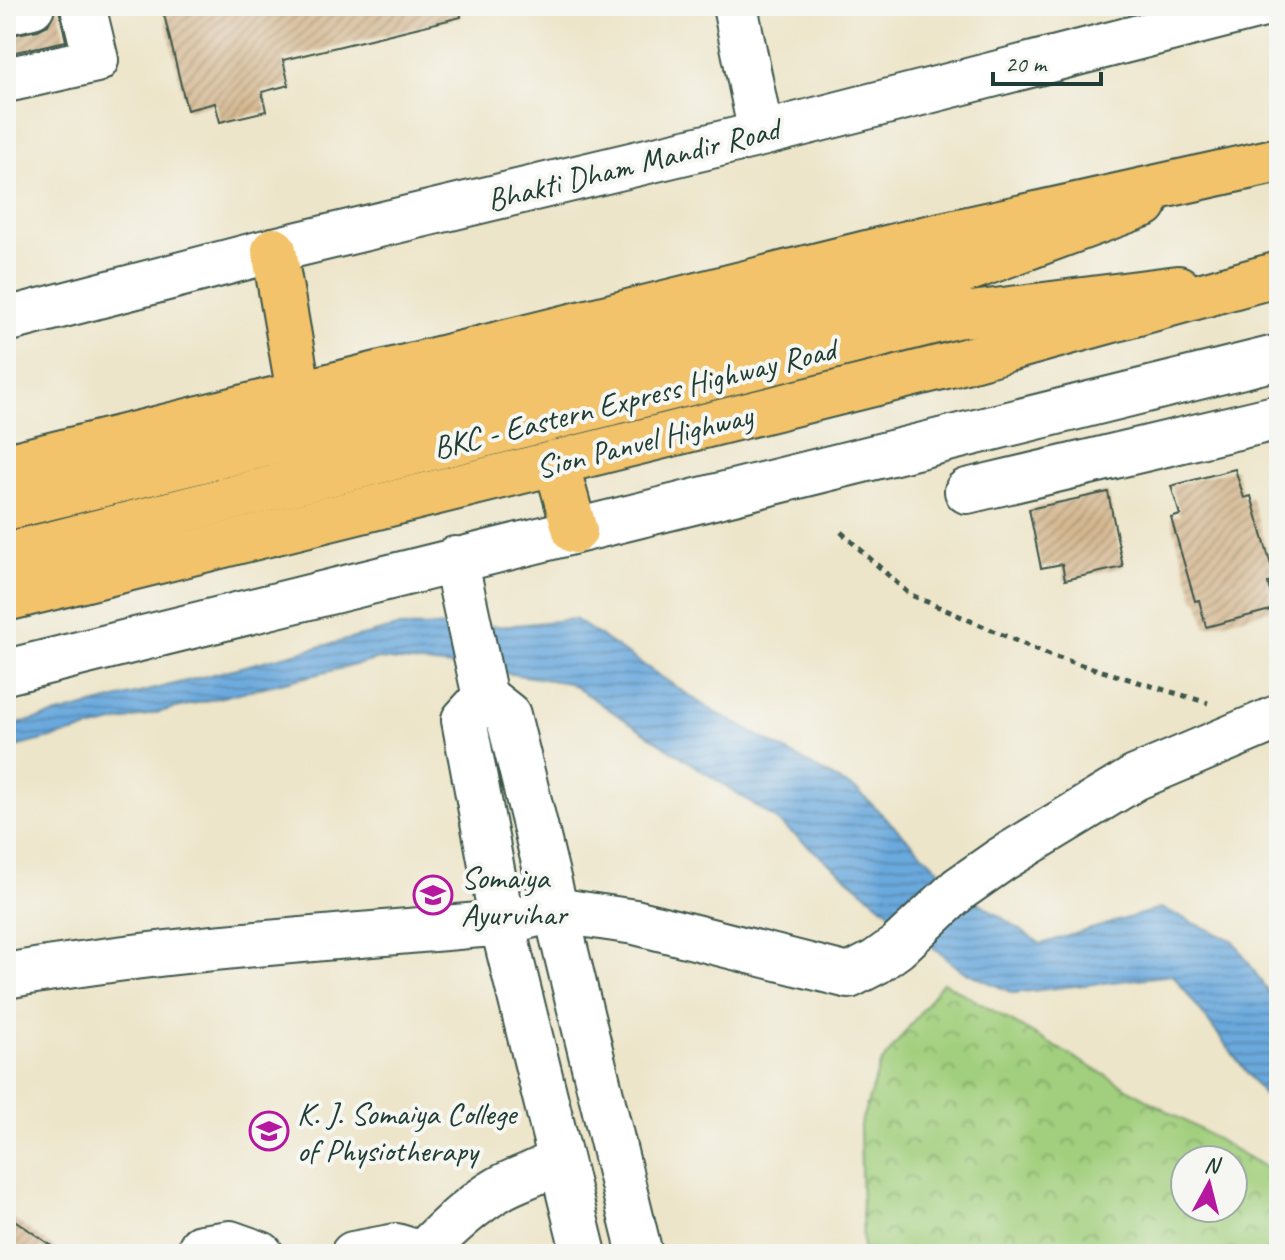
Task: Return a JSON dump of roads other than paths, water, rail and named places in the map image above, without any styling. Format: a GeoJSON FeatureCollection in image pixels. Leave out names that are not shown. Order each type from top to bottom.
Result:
{"type":"FeatureCollection","features":[{"type":"Feature","properties":{"kind":"main road"},"geometry":{"type":"LineString","coordinates":[[6,466],[919,240],[1260,164]]}},
{"type":"Feature","properties":{"kind":"main road","name":"BKC - Eastern Express Highway Road"},"geometry":{"type":"LineString","coordinates":[[6,508],[944,278],[1260,164]]}},
{"type":"Feature","properties":{"kind":"main road"},"geometry":{"type":"LineString","coordinates":[[274,250],[299,393]]}},
{"type":"Feature","properties":{"kind":"main road","name":"BKC - Eastern Express Highway Road"},"geometry":{"type":"LineString","coordinates":[[6,555],[956,316],[1274,275]]}},
{"type":"Feature","properties":{"kind":"main road","name":"Sion Panvel Highway"},"geometry":{"type":"LineString","coordinates":[[6,599],[950,365],[1274,275]]}},
{"type":"Feature","properties":{"kind":"main road"},"geometry":{"type":"LineString","coordinates":[[556,462],[575,531]]}},
{"type":"Feature","properties":{"kind":"street"},"geometry":{"type":"LineString","coordinates":[[6,12],[32,6]]}},
{"type":"Feature","properties":{"kind":"street"},"geometry":{"type":"LineString","coordinates":[[6,80],[96,60],[83,6]]}},
{"type":"Feature","properties":{"kind":"street"},"geometry":{"type":"LineString","coordinates":[[735,6],[761,134]]}},
{"type":"Feature","properties":{"kind":"street","name":"Bhakti Dham Mandir Road"},"geometry":{"type":"LineString","coordinates":[[6,320],[274,250],[761,134],[1260,6]]}},
{"type":"Feature","properties":{"kind":"street"},"geometry":{"type":"LineString","coordinates":[[6,672],[460,579],[575,531],[1279,357]]}},
{"type":"Feature","properties":{"kind":"street"},"geometry":{"type":"LineString","coordinates":[[967,491],[1279,417]]}},
{"type":"Feature","properties":{"kind":"street"},"geometry":{"type":"LineString","coordinates":[[460,579],[483,689],[508,715],[640,1254]]}},
{"type":"Feature","properties":{"kind":"street"},"geometry":{"type":"LineString","coordinates":[[483,689],[464,720],[502,923],[584,1254]]}},
{"type":"Feature","properties":{"kind":"street"},"geometry":{"type":"LineString","coordinates":[[6,976],[77,963],[161,954],[502,923],[554,910],[635,922],[849,976],[876,962],[913,933],[959,889],[1002,859],[1135,778],[1279,717]]}},
{"type":"Feature","properties":{"kind":"street"},"geometry":{"type":"LineString","coordinates":[[353,1254],[396,1246],[422,1254],[459,1217],[500,1188],[543,1171],[603,1107]]}},
{"type":"Feature","properties":{"kind":"street"},"geometry":{"type":"LineString","coordinates":[[558,1152],[617,1164]]}},
{"type":"Feature","properties":{"kind":"street"},"geometry":{"type":"LineString","coordinates":[[198,1254],[201,1247],[230,1243],[261,1254]]}},
{"type":"Feature","properties":{"kind":"water"},"geometry":{"type":"Polygon","coordinates":[[[575,619],[708,708],[858,791],[959,889],[1041,944],[1161,908],[1234,941],[1279,1008],[1279,1115],[1173,975],[1013,993],[961,970],[770,815],[569,683],[466,667],[380,659],[6,749],[6,727],[397,627],[505,626],[575,619]]]}},
{"type":"Feature","properties":{"kind":"place","name":"Somaiya Ayurvihar"},"geometry":{"type":"Point","coordinates":[433,895]}},
{"type":"Feature","properties":{"kind":"place","name":"K. J. Somaiya College of Physiotherapy"},"geometry":{"type":"Point","coordinates":[269,1131]}}]}
